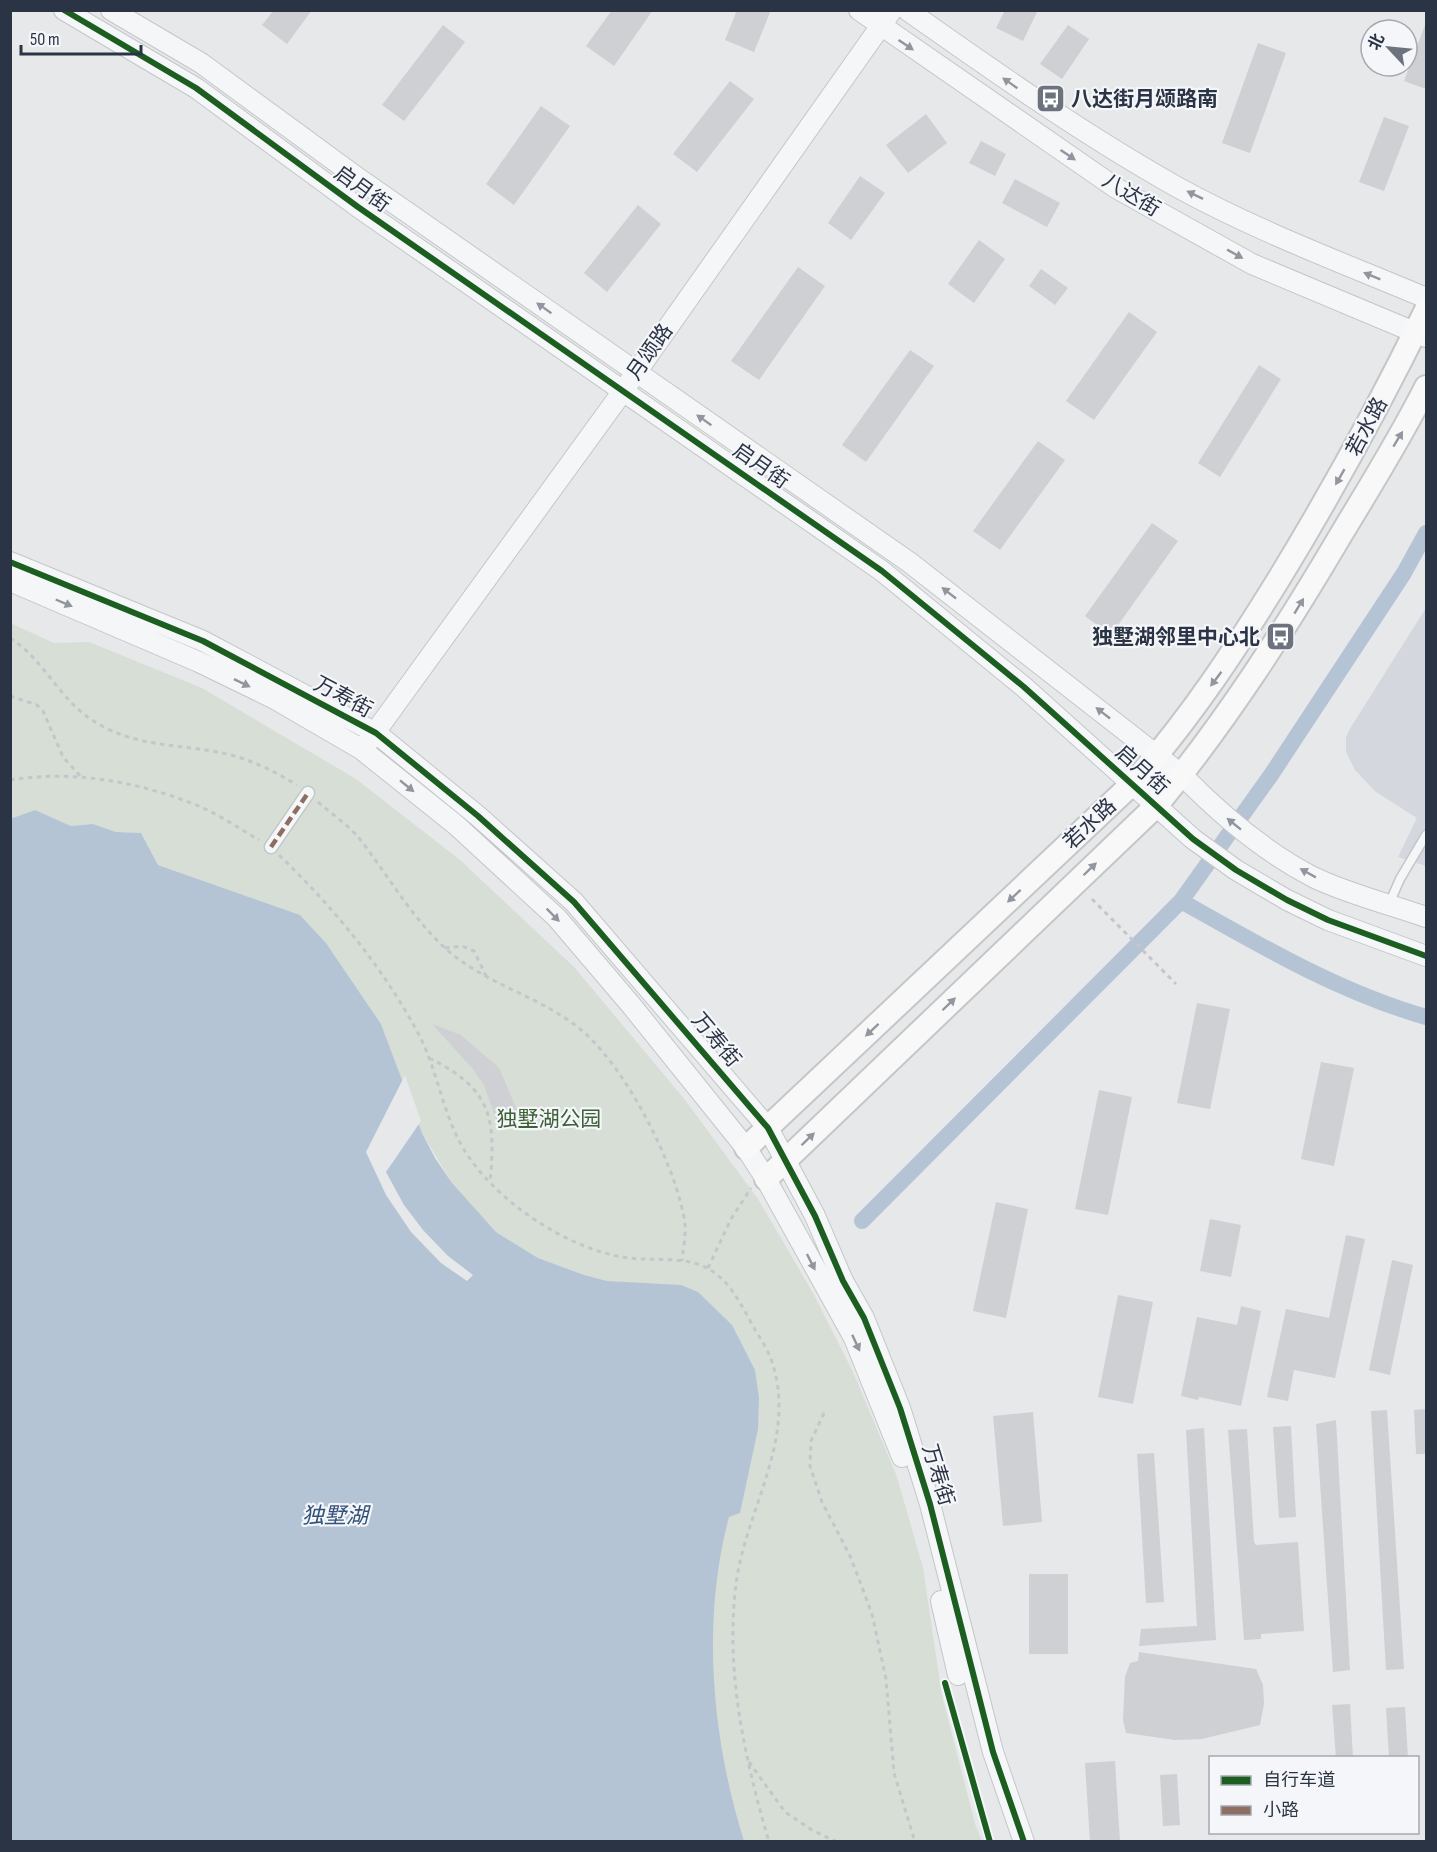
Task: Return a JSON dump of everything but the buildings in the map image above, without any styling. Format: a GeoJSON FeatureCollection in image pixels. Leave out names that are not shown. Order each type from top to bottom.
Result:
{"type":"FeatureCollection","features":[{"type":"Feature","properties":{"kind":"main road","name":"若水路"},"geometry":{"type":"LineString","coordinates":[[746,1149],[1132,784],[1158,756],[1222,672],[1315,519],[1421,334],[1426,310]]}},
{"type":"Feature","properties":{"kind":"main road","name":"若水路"},"geometry":{"type":"LineString","coordinates":[[764,1177],[786,1160],[1157,805],[1182,775],[1281,637],[1407,424],[1426,387]]}},
{"type":"Feature","properties":{"kind":"street","name":"启月街"},"geometry":{"type":"LineString","coordinates":[[64,10],[196,88],[358,207],[882,571],[1024,687],[1192,839],[1236,870],[1292,903],[1328,920],[1426,956]]}},
{"type":"Feature","properties":{"kind":"street","name":"启月街"},"geometry":{"type":"LineString","coordinates":[[111,10],[201,63],[358,178],[909,562],[1182,775],[1214,808],[1254,841],[1314,877],[1426,917]]}},
{"type":"Feature","properties":{"kind":"street","name":"八达街"},"geometry":{"type":"LineString","coordinates":[[859,10],[880,27],[1116,188],[1252,264],[1421,334]]}},
{"type":"Feature","properties":{"kind":"street","name":"月颂路"},"geometry":{"type":"LineString","coordinates":[[361,749],[376,733],[623,391],[892,10]]}},
{"type":"Feature","properties":{"kind":"street","name":"八达街"},"geometry":{"type":"LineString","coordinates":[[907,10],[1033,99],[1178,187],[1287,240],[1426,298]]}},
{"type":"Feature","properties":{"kind":"street","name":"万寿街"},"geometry":{"type":"LineString","coordinates":[[10,562],[203,641],[376,733],[478,816],[574,902],[768,1128],[815,1216],[835,1287],[922,1511],[948,1633],[979,1752],[1009,1842]]}},
{"type":"Feature","properties":{"kind":"street","name":"万寿街"},"geometry":{"type":"LineString","coordinates":[[10,581],[228,676],[275,699],[361,749],[456,825],[557,918],[631,1005],[746,1149],[796,1232],[835,1287],[864,1318],[903,1419],[930,1504],[993,1752],[1024,1842]]}},
{"type":"Feature","properties":{"kind":"street"},"geometry":{"type":"LineString","coordinates":[[270,847],[308,794]]}},
{"type":"Feature","properties":{"kind":"lane"},"geometry":{"type":"LineString","coordinates":[[1389,904],[1400,879],[1426,835]]}},
{"type":"Feature","properties":{"kind":"path"},"geometry":{"type":"LineString","coordinates":[[10,638],[26,648],[57,690],[77,710],[105,728],[138,741],[232,756],[264,766],[308,794],[358,836],[419,920],[445,948],[487,978],[575,1025],[594,1043],[618,1076],[644,1114],[664,1153],[680,1198],[686,1227],[682,1261]]}},
{"type":"Feature","properties":{"kind":"path"},"geometry":{"type":"LineString","coordinates":[[10,696],[37,705],[43,711],[63,757],[81,777]]}},
{"type":"Feature","properties":{"kind":"path"},"geometry":{"type":"LineString","coordinates":[[10,780],[81,777],[144,788],[192,803],[270,847],[309,884],[386,979],[418,1034],[454,1131],[468,1157],[490,1184],[544,1225],[577,1243],[616,1256],[651,1261],[682,1261],[708,1268],[719,1274],[731,1287],[771,1359],[777,1391],[779,1422],[774,1456],[747,1536],[737,1578],[734,1655],[736,1701],[748,1761],[769,1842]]}},
{"type":"Feature","properties":{"kind":"path"},"geometry":{"type":"LineString","coordinates":[[1092,898],[1176,984]]}},
{"type":"Feature","properties":{"kind":"path"},"geometry":{"type":"LineString","coordinates":[[445,948],[462,946],[474,951],[487,978]]}},
{"type":"Feature","properties":{"kind":"path"},"geometry":{"type":"LineString","coordinates":[[428,1057],[466,1079],[484,1104],[494,1143],[490,1184]]}},
{"type":"Feature","properties":{"kind":"path"},"geometry":{"type":"LineString","coordinates":[[708,1268],[731,1219],[764,1177]]}},
{"type":"Feature","properties":{"kind":"path"},"geometry":{"type":"LineString","coordinates":[[824,1413],[811,1441],[810,1466],[822,1502],[851,1558],[872,1614],[886,1679],[894,1773],[915,1842]]}},
{"type":"Feature","properties":{"kind":"path"},"geometry":{"type":"LineString","coordinates":[[748,1761],[785,1812],[812,1830],[837,1842]]}},
{"type":"Feature","properties":{"kind":"shaded area"},"geometry":{"type":"Polygon","coordinates":[[[1426,608],[1426,866],[1398,857],[1417,818],[1376,792],[1355,770],[1346,752],[1346,737],[1426,608]]]}},
{"type":"Feature","properties":{"kind":"green space","name":"独墅湖公园"},"geometry":{"type":"Polygon","coordinates":[[[10,623],[54,643],[89,642],[202,688],[356,779],[460,860],[574,967],[685,1100],[758,1199],[813,1293],[853,1372],[897,1477],[923,1568],[942,1696],[976,1827],[982,1841],[737,1841],[634,1283],[607,1281],[583,1275],[538,1258],[496,1232],[472,1207],[452,1183],[422,1133],[381,1024],[326,943],[300,915],[158,865],[141,833],[116,832],[93,824],[71,826],[35,810],[11,819],[10,623]]]}},
{"type":"Feature","properties":{"kind":"water","name":"独墅湖"},"geometry":{"type":"Polygon","coordinates":[[[35,810],[71,826],[93,824],[116,832],[141,833],[158,865],[300,915],[326,943],[381,1024],[422,1133],[435,1158],[452,1183],[496,1232],[538,1258],[584,1275],[607,1281],[681,1285],[698,1292],[732,1325],[755,1370],[759,1398],[758,1429],[740,1513],[729,1517],[720,1557],[713,1638],[714,1680],[724,1762],[744,1841],[11,1841],[10,819],[35,810]]]}},
{"type":"Feature","properties":{"kind":"pier"},"geometry":{"type":"Polygon","coordinates":[[[405,1075],[421,1121],[386,1172],[404,1205],[423,1230],[448,1256],[473,1275],[467,1281],[441,1263],[411,1232],[386,1195],[366,1152],[405,1075]]]}},
{"type":"Feature","properties":{"kind":"waterway"},"geometry":{"type":"LineString","coordinates":[[862,1221],[1181,901],[1271,775],[1404,573],[1426,533]]}},
{"type":"Feature","properties":{"kind":"waterway"},"geometry":{"type":"LineString","coordinates":[[1181,901],[1331,981],[1362,995],[1426,1017]]}},
{"type":"Feature","properties":{"kind":"marked path"},"geometry":{"type":"LineString","coordinates":[[271,847],[308,793]]}},
{"type":"Feature","properties":{"kind":"cycle path"},"geometry":{"type":"LineString","coordinates":[[64,10],[196,88],[358,207],[882,571],[1024,687],[1193,839],[1236,870],[1287,900],[1328,920],[1426,956]]}},
{"type":"Feature","properties":{"kind":"cycle path"},"geometry":{"type":"LineString","coordinates":[[10,562],[203,641],[376,733],[478,816],[574,902],[768,1128],[815,1216],[843,1281],[864,1318],[900,1408],[930,1504],[993,1752],[1024,1842]]}},
{"type":"Feature","properties":{"kind":"cycle path"},"geometry":{"type":"LineString","coordinates":[[945,1683],[990,1842]]}},
{"type":"Feature","properties":{"kind":"place","name":"八达街月颂路南"},"geometry":{"type":"Point","coordinates":[1050,99]}},
{"type":"Feature","properties":{"kind":"place","name":"独墅湖邻里中心北"},"geometry":{"type":"Point","coordinates":[1281,637]}}]}
